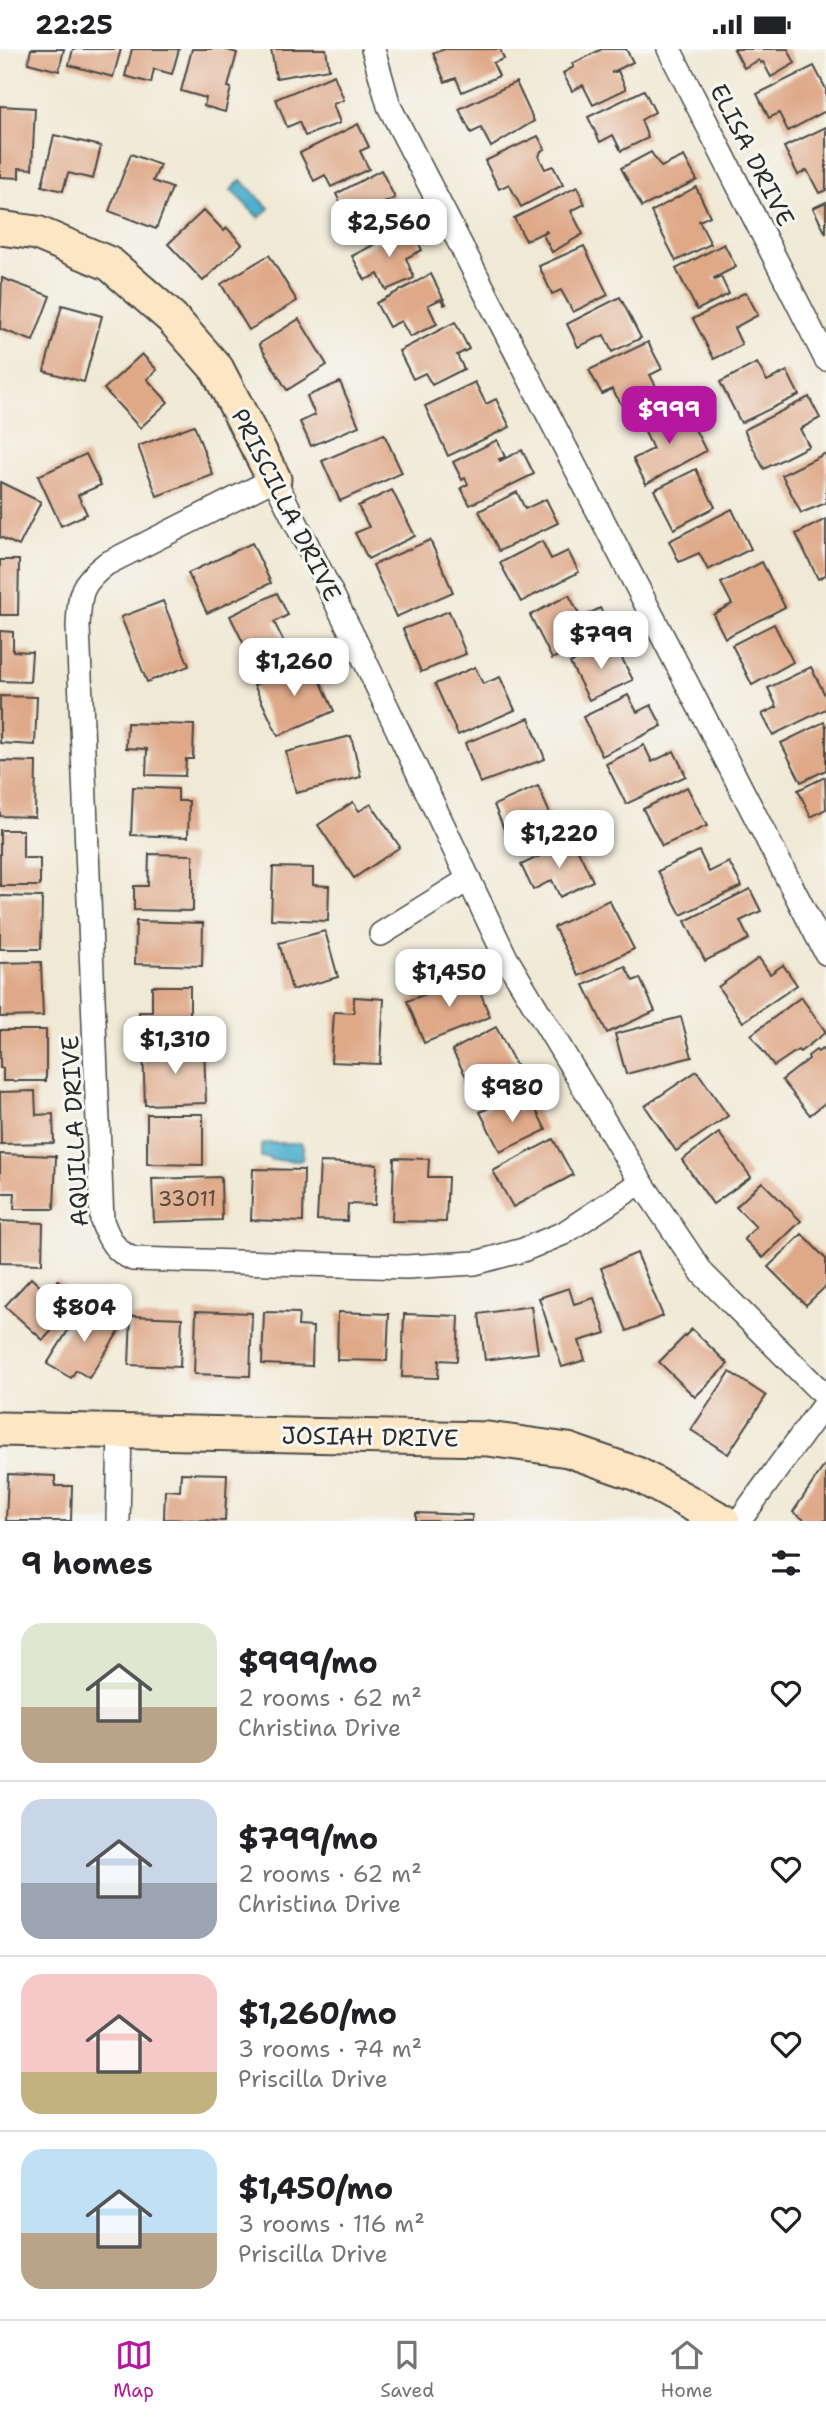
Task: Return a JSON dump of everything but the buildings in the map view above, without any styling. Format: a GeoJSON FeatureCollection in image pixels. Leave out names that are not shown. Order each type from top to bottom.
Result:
{"type":"FeatureCollection","features":[{"type":"Feature","properties":{"kind":"street"},"geometry":{"type":"LineString","coordinates":[[373,49],[388,106],[826,953]]}},
{"type":"Feature","properties":{"kind":"street","name":"ELISA DRIVE"},"geometry":{"type":"LineString","coordinates":[[669,49],[826,359]]}},
{"type":"Feature","properties":{"kind":"street","name":"PRISCILLA DRIVE"},"geometry":{"type":"LineString","coordinates":[[0,228],[37,233],[110,264],[172,318],[217,369],[356,642],[506,958],[641,1182],[703,1274],[826,1399]]}},
{"type":"Feature","properties":{"kind":"street","name":"AQUILLA DRIVE"},"geometry":{"type":"LineString","coordinates":[[274,479],[106,564],[88,578],[80,598],[78,626],[102,1221],[108,1237],[118,1252],[133,1259],[406,1267],[475,1263],[523,1250],[564,1233],[641,1182]]}},
{"type":"Feature","properties":{"kind":"street"},"geometry":{"type":"LineString","coordinates":[[382,934],[469,879]]}},
{"type":"Feature","properties":{"kind":"street"},"geometry":{"type":"LineString","coordinates":[[739,1521],[826,1399]]}},
{"type":"Feature","properties":{"kind":"street","name":"JOSIAH DRIVE"},"geometry":{"type":"LineString","coordinates":[[0,1429],[488,1439],[568,1450],[637,1474],[723,1521]]}},
{"type":"Feature","properties":{"kind":"street"},"geometry":{"type":"LineString","coordinates":[[118,1521],[120,1431]]}},
{"type":"Feature","properties":{"kind":"water"},"geometry":{"type":"Polygon","coordinates":[[[241,180],[269,208],[259,218],[231,190],[241,180]]]}},
{"type":"Feature","properties":{"kind":"water"},"geometry":{"type":"Polygon","coordinates":[[[301,1143],[303,1158],[300,1161],[261,1157],[261,1145],[301,1143]]]}}]}
